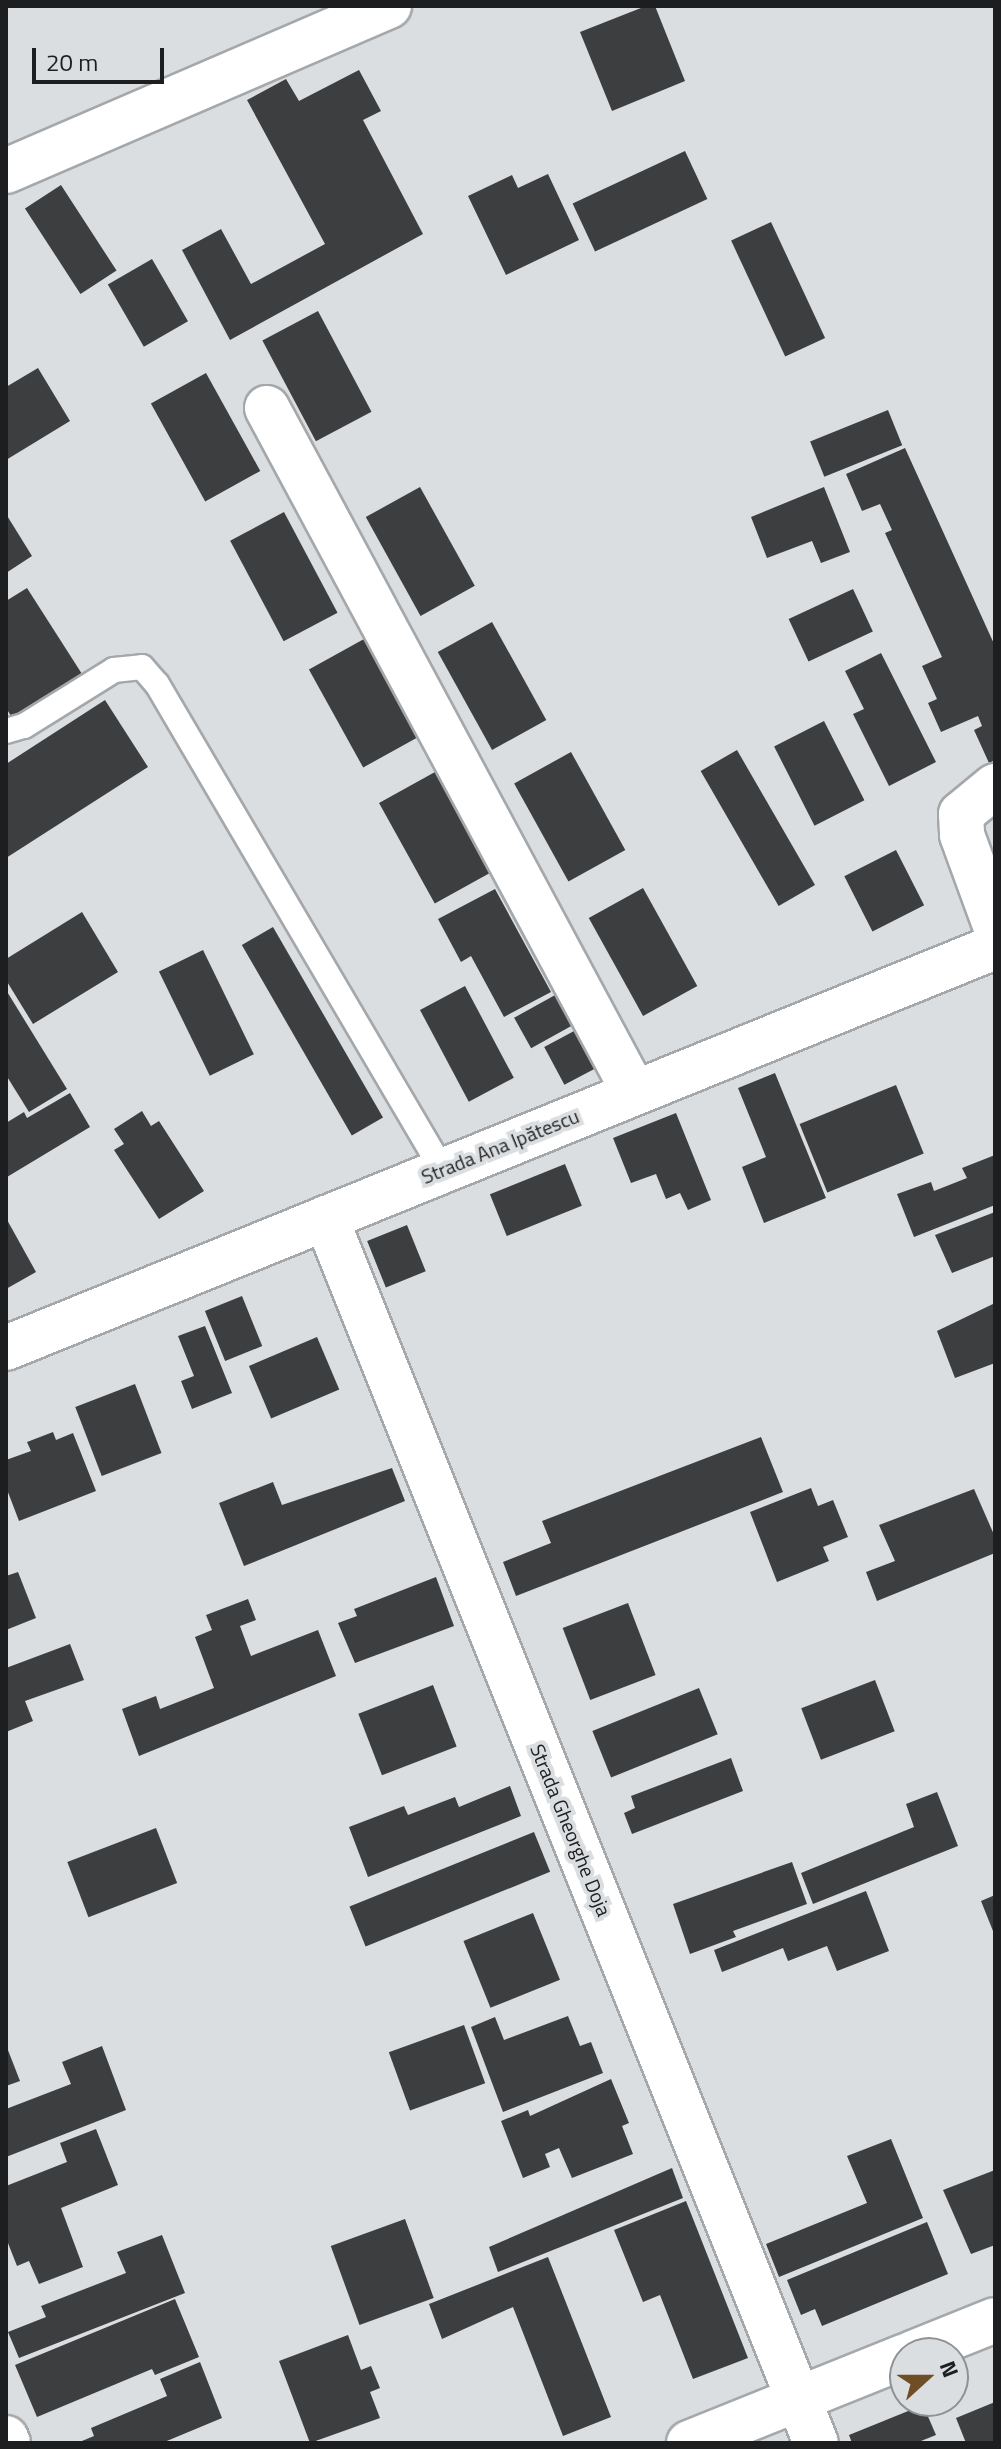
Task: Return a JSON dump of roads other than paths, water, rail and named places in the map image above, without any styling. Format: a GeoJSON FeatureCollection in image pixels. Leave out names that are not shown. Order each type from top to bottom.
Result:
{"type":"FeatureCollection","features":[{"type":"Feature","properties":{"kind":"street"},"geometry":{"type":"LineString","coordinates":[[6,171],[389,6]]}},
{"type":"Feature","properties":{"kind":"street"},"geometry":{"type":"LineString","coordinates":[[267,408],[634,1092]]}},
{"type":"Feature","properties":{"kind":"street"},"geometry":{"type":"LineString","coordinates":[[995,786],[961,814],[962,835],[995,925]]}},
{"type":"Feature","properties":{"kind":"street","name":"Strada Ana Ipătescu"},"geometry":{"type":"LineString","coordinates":[[6,1348],[995,947]]}},
{"type":"Feature","properties":{"kind":"street","name":"Strada Gheorghe Doja"},"geometry":{"type":"LineString","coordinates":[[326,1218],[816,2443]]}},
{"type":"Feature","properties":{"kind":"street"},"geometry":{"type":"LineString","coordinates":[[953,2337],[995,2320]]}},
{"type":"Feature","properties":{"kind":"street"},"geometry":{"type":"LineString","coordinates":[[689,2443],[889,2362]]}},
{"type":"Feature","properties":{"kind":"lane"},"geometry":{"type":"LineString","coordinates":[[6,731],[45,715],[114,670],[142,667],[157,684],[442,1169]]}}]}
